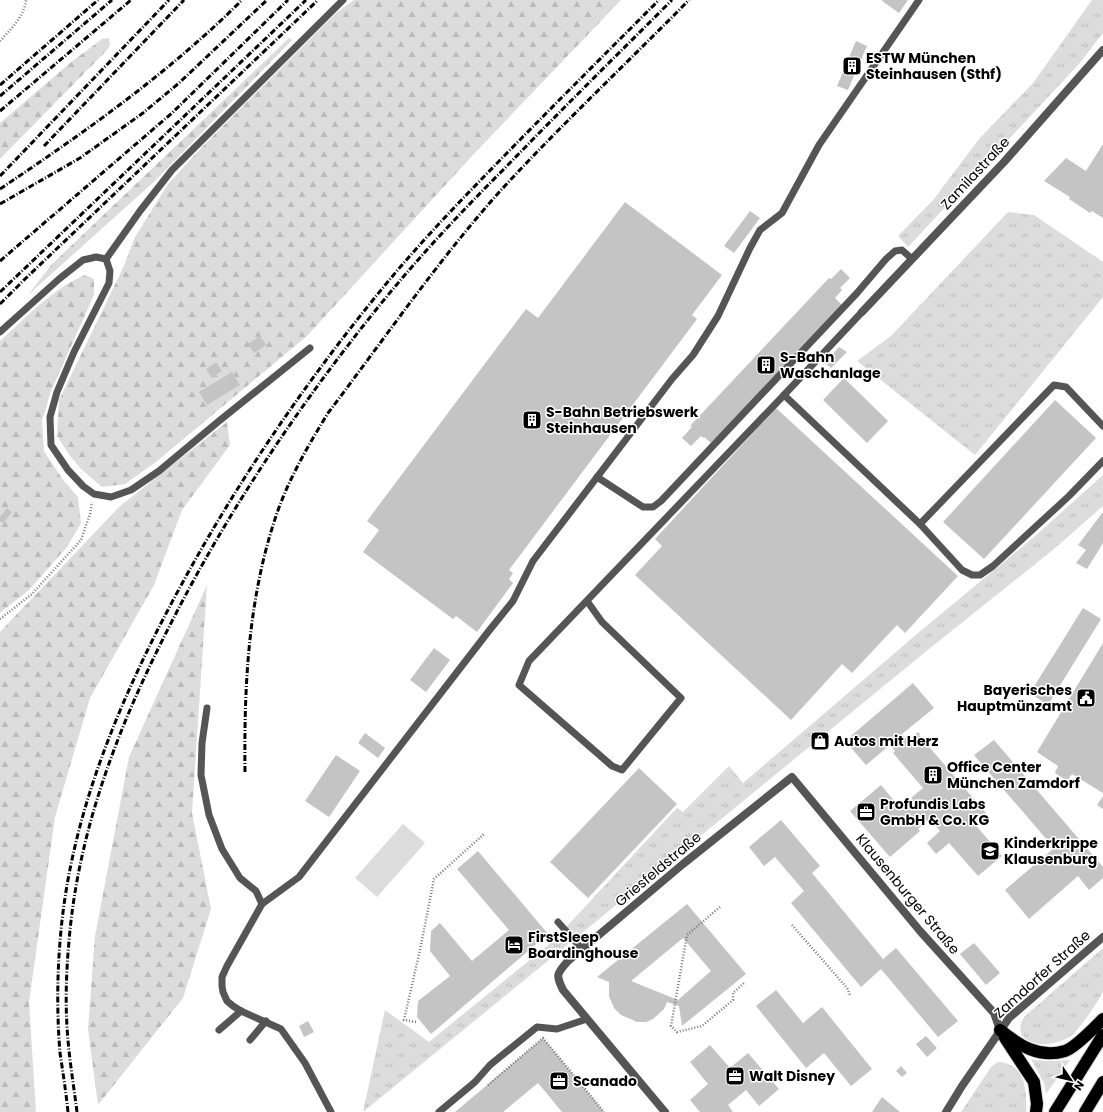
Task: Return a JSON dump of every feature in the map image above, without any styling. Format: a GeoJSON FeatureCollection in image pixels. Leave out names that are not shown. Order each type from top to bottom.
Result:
{"type":"FeatureCollection","features":[{"type":"Feature","properties":{"kind":"highway"},"geometry":{"type":"LineString","coordinates":[[1000,1030],[1012,1040],[1028,1049],[1043,1053],[1066,1051],[1088,1035],[1103,1019]]}},
{"type":"Feature","properties":{"kind":"highway"},"geometry":{"type":"LineString","coordinates":[[1000,1030],[1034,1082],[1037,1104],[1036,1112]]}},
{"type":"Feature","properties":{"kind":"highway"},"geometry":{"type":"LineString","coordinates":[[1055,1112],[1103,1035]]}},
{"type":"Feature","properties":{"kind":"highway"},"geometry":{"type":"LineString","coordinates":[[1084,1112],[1103,1082]]}},
{"type":"Feature","properties":{"kind":"street","name":"Zamilastraße"},"geometry":{"type":"LineString","coordinates":[[862,312],[1004,162],[1103,50]]}},
{"type":"Feature","properties":{"kind":"street","name":"Griesfeldstraße"},"geometry":{"type":"LineString","coordinates":[[587,1019],[564,990],[557,978],[559,970],[684,864],[792,777]]}},
{"type":"Feature","properties":{"kind":"street","name":"Klausenburger Straße"},"geometry":{"type":"LineString","coordinates":[[792,777],[920,931],[994,1013],[1000,1030]]}},
{"type":"Feature","properties":{"kind":"street","name":"Zamdorfer Straße"},"geometry":{"type":"LineString","coordinates":[[946,1112],[1000,1030],[1019,1008],[1103,937]]}},
{"type":"Feature","properties":{"kind":"street"},"geometry":{"type":"LineString","coordinates":[[587,1019],[665,1112]]}},
{"type":"Feature","properties":{"kind":"lane"},"geometry":{"type":"LineString","coordinates":[[106,260],[140,211],[172,170],[343,0]]}},
{"type":"Feature","properties":{"kind":"lane"},"geometry":{"type":"LineString","coordinates":[[331,1112],[296,1048],[281,1029],[241,1011],[227,1001],[223,992],[222,977],[227,966],[262,904],[299,877],[513,601],[533,561],[672,379],[693,355],[718,316],[760,230],[782,212],[819,145],[919,0]]}},
{"type":"Feature","properties":{"kind":"lane"},"geometry":{"type":"LineString","coordinates":[[597,477],[643,507],[653,507],[661,501],[846,304],[886,259],[895,251],[902,250],[912,259]]}},
{"type":"Feature","properties":{"kind":"lane"},"geometry":{"type":"LineString","coordinates":[[0,332],[83,260],[96,257],[106,260]]}},
{"type":"Feature","properties":{"kind":"lane"},"geometry":{"type":"LineString","coordinates":[[106,260],[110,271],[109,283],[74,352],[57,392],[50,416],[51,445],[68,470],[83,486],[94,494],[111,496],[130,490],[159,471],[310,348]]}},
{"type":"Feature","properties":{"kind":"lane"},"geometry":{"type":"LineString","coordinates":[[587,601],[602,622],[681,698],[622,770],[612,766],[519,685],[529,661],[784,396],[862,312]]}},
{"type":"Feature","properties":{"kind":"lane"},"geometry":{"type":"LineString","coordinates":[[920,524],[1054,385],[1066,387],[1103,426]]}},
{"type":"Feature","properties":{"kind":"lane"},"geometry":{"type":"LineString","coordinates":[[784,396],[920,524],[962,570],[972,575],[980,575],[993,566],[1063,502],[1103,461]]}},
{"type":"Feature","properties":{"kind":"lane"},"geometry":{"type":"LineString","coordinates":[[207,708],[202,743],[201,775],[209,816],[222,848],[240,878],[256,891],[262,904]]}},
{"type":"Feature","properties":{"kind":"lane"},"geometry":{"type":"LineString","coordinates":[[558,922],[582,949]]}},
{"type":"Feature","properties":{"kind":"lane"},"geometry":{"type":"LineString","coordinates":[[219,1030],[241,1011]]}},
{"type":"Feature","properties":{"kind":"lane"},"geometry":{"type":"LineString","coordinates":[[439,1112],[475,1082],[490,1065],[536,1027],[557,1028],[587,1019]]}},
{"type":"Feature","properties":{"kind":"lane"},"geometry":{"type":"LineString","coordinates":[[250,1040],[266,1021]]}},
{"type":"Feature","properties":{"kind":"path"},"geometry":{"type":"LineString","coordinates":[[0,41],[17,22],[25,7],[26,0]]}},
{"type":"Feature","properties":{"kind":"path"},"geometry":{"type":"LineString","coordinates":[[0,619],[32,594],[81,540],[90,514],[94,494]]}},
{"type":"Feature","properties":{"kind":"path"},"geometry":{"type":"LineString","coordinates":[[416,1022],[404,1020],[434,879],[484,834]]}},
{"type":"Feature","properties":{"kind":"path"},"geometry":{"type":"LineString","coordinates":[[720,907],[687,935],[671,1026],[677,1032],[702,1026],[733,1000],[732,993],[744,984]]}},
{"type":"Feature","properties":{"kind":"path"},"geometry":{"type":"LineString","coordinates":[[792,925],[847,988],[850,996]]}},
{"type":"Feature","properties":{"kind":"path"},"geometry":{"type":"LineString","coordinates":[[482,1089],[543,1038],[604,1112]]}},
{"type":"Feature","properties":{"kind":"green space"},"geometry":{"type":"Polygon","coordinates":[[[354,0],[621,0],[472,156],[307,336],[156,462],[125,484],[102,487],[82,470],[70,456],[57,436],[59,400],[123,268],[135,237],[168,184],[203,146],[335,14],[354,0]]]}},
{"type":"Feature","properties":{"kind":"green space"},"geometry":{"type":"Polygon","coordinates":[[[1092,0],[1103,0],[1103,33],[1079,64],[908,247],[898,236],[934,199],[979,139],[1033,83],[1092,0]]]}},
{"type":"Feature","properties":{"kind":"green space"},"geometry":{"type":"Polygon","coordinates":[[[109,38],[110,45],[107,50],[0,159],[0,123],[70,63],[102,39],[109,38]]]}},
{"type":"Feature","properties":{"kind":"green space"},"geometry":{"type":"Polygon","coordinates":[[[289,38],[292,40],[155,181],[28,295],[52,264],[289,38]]]}},
{"type":"Feature","properties":{"kind":"green space"},"geometry":{"type":"Polygon","coordinates":[[[1008,212],[1034,215],[1103,262],[1103,297],[975,455],[857,361],[891,336],[1008,212]]]}},
{"type":"Feature","properties":{"kind":"green space"},"geometry":{"type":"Polygon","coordinates":[[[85,275],[94,279],[94,295],[51,391],[42,421],[44,451],[63,480],[78,497],[81,523],[67,547],[29,590],[0,613],[0,341],[51,296],[73,281],[85,275]]]}},
{"type":"Feature","properties":{"kind":"green space"},"geometry":{"type":"Polygon","coordinates":[[[227,422],[230,445],[182,510],[154,585],[90,698],[55,817],[29,1002],[36,1112],[0,1112],[0,632],[120,506],[227,422]]]}},
{"type":"Feature","properties":{"kind":"green space"},"geometry":{"type":"Polygon","coordinates":[[[1103,475],[1103,506],[1054,549],[929,649],[363,1112],[385,1010],[429,1042],[553,941],[677,808],[683,812],[729,766],[743,783],[917,634],[1034,537],[1103,475]]]}},
{"type":"Feature","properties":{"kind":"green space"},"geometry":{"type":"Polygon","coordinates":[[[207,585],[192,813],[211,909],[183,998],[98,1105],[88,1029],[95,936],[129,757],[207,585]]]}},
{"type":"Feature","properties":{"kind":"green space"},"geometry":{"type":"Polygon","coordinates":[[[403,824],[425,843],[377,897],[355,878],[403,824]]]}},
{"type":"Feature","properties":{"kind":"green space"},"geometry":{"type":"Polygon","coordinates":[[[1103,948],[1103,991],[1075,1033],[1061,1041],[1045,1044],[1031,1042],[1026,1039],[1020,1028],[1024,1017],[1103,948]]]}},
{"type":"Feature","properties":{"kind":"green space"},"geometry":{"type":"Polygon","coordinates":[[[1031,1059],[1045,1061],[1070,1060],[1046,1094],[1044,1083],[1031,1059]]]}},
{"type":"Feature","properties":{"kind":"green space"},"geometry":{"type":"Polygon","coordinates":[[[998,1062],[1011,1065],[1022,1078],[1025,1089],[1026,1112],[961,1112],[991,1067],[998,1062]]]}},
{"type":"Feature","properties":{"kind":"building"},"geometry":{"type":"Polygon","coordinates":[[[908,0],[899,13],[882,1],[908,0]]]}},
{"type":"Feature","properties":{"kind":"building","name":"ESTW München Steinhausen (Sthf)"},"geometry":{"type":"Polygon","coordinates":[[[856,41],[867,46],[848,90],[837,86],[856,41]]]}},
{"type":"Feature","properties":{"kind":"building"},"geometry":{"type":"Polygon","coordinates":[[[1103,144],[1103,218],[1092,211],[1090,213],[1069,199],[1070,197],[1044,181],[1066,158],[1086,171],[1103,144]]]}},
{"type":"Feature","properties":{"kind":"building","name":"S-Bahn Betriebswerk Steinhausen"},"geometry":{"type":"Polygon","coordinates":[[[625,202],[722,275],[692,315],[697,319],[509,570],[513,573],[509,579],[513,583],[477,632],[456,616],[453,619],[363,552],[379,530],[367,521],[526,309],[538,318],[625,202]]]}},
{"type":"Feature","properties":{"kind":"building"},"geometry":{"type":"Polygon","coordinates":[[[750,211],[760,218],[734,253],[724,246],[750,211]]]}},
{"type":"Feature","properties":{"kind":"building","name":"S-Bahn Waschanlage"},"geometry":{"type":"Polygon","coordinates":[[[841,269],[850,278],[840,288],[842,290],[835,298],[842,305],[711,443],[701,436],[691,446],[682,438],[692,427],[690,426],[829,278],[831,279],[841,269]]]}},
{"type":"Feature","properties":{"kind":"building"},"geometry":{"type":"Polygon","coordinates":[[[260,336],[266,345],[254,353],[248,344],[260,336]]]}},
{"type":"Feature","properties":{"kind":"building"},"geometry":{"type":"Polygon","coordinates":[[[839,347],[847,352],[831,368],[825,363],[839,347]]]}},
{"type":"Feature","properties":{"kind":"building"},"geometry":{"type":"Polygon","coordinates":[[[216,362],[222,371],[212,378],[206,369],[216,362]]]}},
{"type":"Feature","properties":{"kind":"building"},"geometry":{"type":"Polygon","coordinates":[[[232,372],[240,385],[207,405],[199,392],[232,372]]]}},
{"type":"Feature","properties":{"kind":"building"},"geometry":{"type":"Polygon","coordinates":[[[844,378],[888,421],[867,443],[823,400],[844,378]]]}},
{"type":"Feature","properties":{"kind":"building"},"geometry":{"type":"Polygon","coordinates":[[[1055,400],[1096,438],[984,559],[943,522],[1055,400]]]}},
{"type":"Feature","properties":{"kind":"building"},"geometry":{"type":"Polygon","coordinates":[[[776,408],[958,576],[905,633],[897,625],[852,673],[842,664],[791,720],[635,575],[662,546],[655,539],[776,408]]]}},
{"type":"Feature","properties":{"kind":"building"},"geometry":{"type":"Polygon","coordinates":[[[7,508],[12,512],[3,523],[0,521],[0,517],[7,508]]]}},
{"type":"Feature","properties":{"kind":"building"},"geometry":{"type":"Polygon","coordinates":[[[1103,512],[1103,543],[1087,569],[1076,563],[1086,550],[1078,545],[1103,512]]]}},
{"type":"Feature","properties":{"kind":"building"},"geometry":{"type":"Polygon","coordinates":[[[1083,608],[1101,619],[1048,705],[1030,693],[1083,608]]]}},
{"type":"Feature","properties":{"kind":"building","name":"Bayerisches Hauptmünzamt"},"geometry":{"type":"Polygon","coordinates":[[[1103,643],[1103,793],[1072,774],[1067,781],[1055,773],[1058,766],[1037,752],[1103,643]]]}},
{"type":"Feature","properties":{"kind":"building"},"geometry":{"type":"Polygon","coordinates":[[[434,648],[450,660],[426,692],[410,680],[434,648]]]}},
{"type":"Feature","properties":{"kind":"building","name":"Office Center München Zamdorf"},"geometry":{"type":"Polygon","coordinates":[[[913,683],[934,708],[902,734],[908,741],[918,732],[986,813],[974,823],[1002,856],[978,876],[949,843],[936,854],[927,843],[940,831],[929,819],[918,829],[920,831],[890,857],[850,811],[881,785],[902,810],[913,800],[911,798],[923,788],[893,753],[895,751],[890,745],[866,765],[845,741],[913,683]]]}},
{"type":"Feature","properties":{"kind":"building"},"geometry":{"type":"Polygon","coordinates":[[[365,733],[385,748],[378,758],[358,743],[365,733]]]}},
{"type":"Feature","properties":{"kind":"building"},"geometry":{"type":"Polygon","coordinates":[[[994,740],[1103,867],[1103,878],[1089,890],[1078,876],[1029,919],[1005,890],[1054,848],[974,755],[994,740]]]}},
{"type":"Feature","properties":{"kind":"building"},"geometry":{"type":"Polygon","coordinates":[[[336,755],[360,771],[329,817],[305,801],[336,755]]]}},
{"type":"Feature","properties":{"kind":"building"},"geometry":{"type":"Polygon","coordinates":[[[639,768],[677,804],[588,898],[550,862],[639,768]]]}},
{"type":"Feature","properties":{"kind":"building"},"geometry":{"type":"Polygon","coordinates":[[[1103,796],[1103,809],[1097,805],[1103,796]]]}},
{"type":"Feature","properties":{"kind":"building"},"geometry":{"type":"Polygon","coordinates":[[[781,820],[820,866],[812,873],[883,959],[896,948],[958,1021],[938,1037],[881,969],[861,987],[791,903],[804,891],[775,857],[764,866],[749,847],[781,820]]]}},
{"type":"Feature","properties":{"kind":"building","name":"FirstSleep Boardinghouse"},"geometry":{"type":"Polygon","coordinates":[[[478,851],[548,934],[431,1034],[417,1017],[418,1001],[450,976],[430,951],[431,931],[440,923],[472,961],[509,930],[457,869],[478,851]]]}},
{"type":"Feature","properties":{"kind":"building"},"geometry":{"type":"Polygon","coordinates":[[[687,904],[746,974],[682,1026],[679,1006],[667,1002],[664,1009],[653,1019],[646,1022],[637,1022],[621,1015],[614,1008],[609,996],[609,982],[597,977],[687,904]],[[683,938],[631,981],[678,1000],[711,971],[683,938]]]}},
{"type":"Feature","properties":{"kind":"building"},"geometry":{"type":"Polygon","coordinates":[[[974,943],[1000,973],[986,985],[960,954],[974,943]]]}},
{"type":"Feature","properties":{"kind":"building"},"geometry":{"type":"Polygon","coordinates":[[[776,990],[803,1023],[822,1007],[872,1069],[851,1086],[824,1053],[806,1068],[756,1006],[776,990]]]}},
{"type":"Feature","properties":{"kind":"building"},"geometry":{"type":"Polygon","coordinates":[[[308,1021],[314,1032],[304,1037],[299,1026],[308,1021]]]}},
{"type":"Feature","properties":{"kind":"building"},"geometry":{"type":"Polygon","coordinates":[[[926,1036],[937,1048],[927,1057],[916,1044],[926,1036]]]}},
{"type":"Feature","properties":{"kind":"building"},"geometry":{"type":"Polygon","coordinates":[[[543,1038],[604,1112],[562,1112],[538,1083],[503,1112],[455,1112],[543,1038]]]}},
{"type":"Feature","properties":{"kind":"building","name":"Walt Disney"},"geometry":{"type":"Polygon","coordinates":[[[710,1045],[730,1068],[748,1053],[779,1089],[759,1106],[746,1090],[728,1105],[733,1112],[700,1112],[690,1100],[708,1084],[690,1062],[710,1045]]]}},
{"type":"Feature","properties":{"kind":"building"},"geometry":{"type":"Polygon","coordinates":[[[901,1066],[907,1073],[902,1077],[896,1071],[901,1066]]]}},
{"type":"Feature","properties":{"kind":"building"},"geometry":{"type":"Polygon","coordinates":[[[882,1097],[900,1112],[872,1112],[882,1097]]]}},
{"type":"Feature","properties":{"kind":"railway"},"geometry":{"type":"LineString","coordinates":[[0,85],[98,0]]}},
{"type":"Feature","properties":{"kind":"railway"},"geometry":{"type":"LineString","coordinates":[[0,96],[112,0]]}},
{"type":"Feature","properties":{"kind":"railway"},"geometry":{"type":"LineString","coordinates":[[0,111],[131,0]]}},
{"type":"Feature","properties":{"kind":"railway"},"geometry":{"type":"LineString","coordinates":[[0,176],[169,0]]}},
{"type":"Feature","properties":{"kind":"railway"},"geometry":{"type":"LineString","coordinates":[[44,146],[184,0]]}},
{"type":"Feature","properties":{"kind":"railway"},"geometry":{"type":"LineString","coordinates":[[0,189],[64,146],[126,100],[186,52],[242,0]]}},
{"type":"Feature","properties":{"kind":"railway"},"geometry":{"type":"LineString","coordinates":[[0,204],[80,158],[143,113],[179,83],[267,0]]}},
{"type":"Feature","properties":{"kind":"railway"},"geometry":{"type":"LineString","coordinates":[[0,261],[172,113],[288,0]]}},
{"type":"Feature","properties":{"kind":"railway"},"geometry":{"type":"LineString","coordinates":[[0,292],[306,0]]}},
{"type":"Feature","properties":{"kind":"railway"},"geometry":{"type":"LineString","coordinates":[[0,304],[318,0]]}},
{"type":"Feature","properties":{"kind":"railway"},"geometry":{"type":"LineString","coordinates":[[68,1112],[60,1053],[58,1026],[58,983],[64,902],[71,862],[92,784],[106,746],[137,671],[179,588],[232,498],[260,454],[321,367],[386,284],[429,234],[475,186],[659,0]]}},
{"type":"Feature","properties":{"kind":"railway"},"geometry":{"type":"LineString","coordinates":[[77,1112],[68,1040],[66,991],[69,941],[81,860],[103,780],[117,742],[150,666],[192,584],[243,496],[271,453],[330,369],[406,273],[476,197],[672,0]]}},
{"type":"Feature","properties":{"kind":"railway"},"geometry":{"type":"LineString","coordinates":[[245,772],[245,707],[247,675],[259,579],[276,516],[292,476],[313,438],[328,413],[434,271],[502,189],[689,0]]}},
{"type":"Feature","properties":{"kind":"place","name":"ESTW München Steinhausen (Sthf)"},"geometry":{"type":"Point","coordinates":[852,66]}},
{"type":"Feature","properties":{"kind":"place","name":"S-Bahn Waschanlage"},"geometry":{"type":"Point","coordinates":[766,365]}},
{"type":"Feature","properties":{"kind":"place","name":"S-Bahn Betriebswerk Steinhausen"},"geometry":{"type":"Point","coordinates":[532,420]}},
{"type":"Feature","properties":{"kind":"place","name":"Bayerisches Hauptmünzamt"},"geometry":{"type":"Point","coordinates":[1086,698]}},
{"type":"Feature","properties":{"kind":"place","name":"Autos mit Herz"},"geometry":{"type":"Point","coordinates":[820,741]}},
{"type":"Feature","properties":{"kind":"place","name":"Office Center München Zamdorf"},"geometry":{"type":"Point","coordinates":[933,775]}},
{"type":"Feature","properties":{"kind":"place","name":"Profundis Labs GmbH & Co. KG"},"geometry":{"type":"Point","coordinates":[866,812]}},
{"type":"Feature","properties":{"kind":"place","name":"Kinderkrippe Klausenburg"},"geometry":{"type":"Point","coordinates":[990,851]}},
{"type":"Feature","properties":{"kind":"place","name":"FirstSleep Boardinghouse"},"geometry":{"type":"Point","coordinates":[514,945]}},
{"type":"Feature","properties":{"kind":"place","name":"Walt Disney"},"geometry":{"type":"Point","coordinates":[735,1076]}},
{"type":"Feature","properties":{"kind":"place","name":"Scanado"},"geometry":{"type":"Point","coordinates":[559,1081]}}]}
